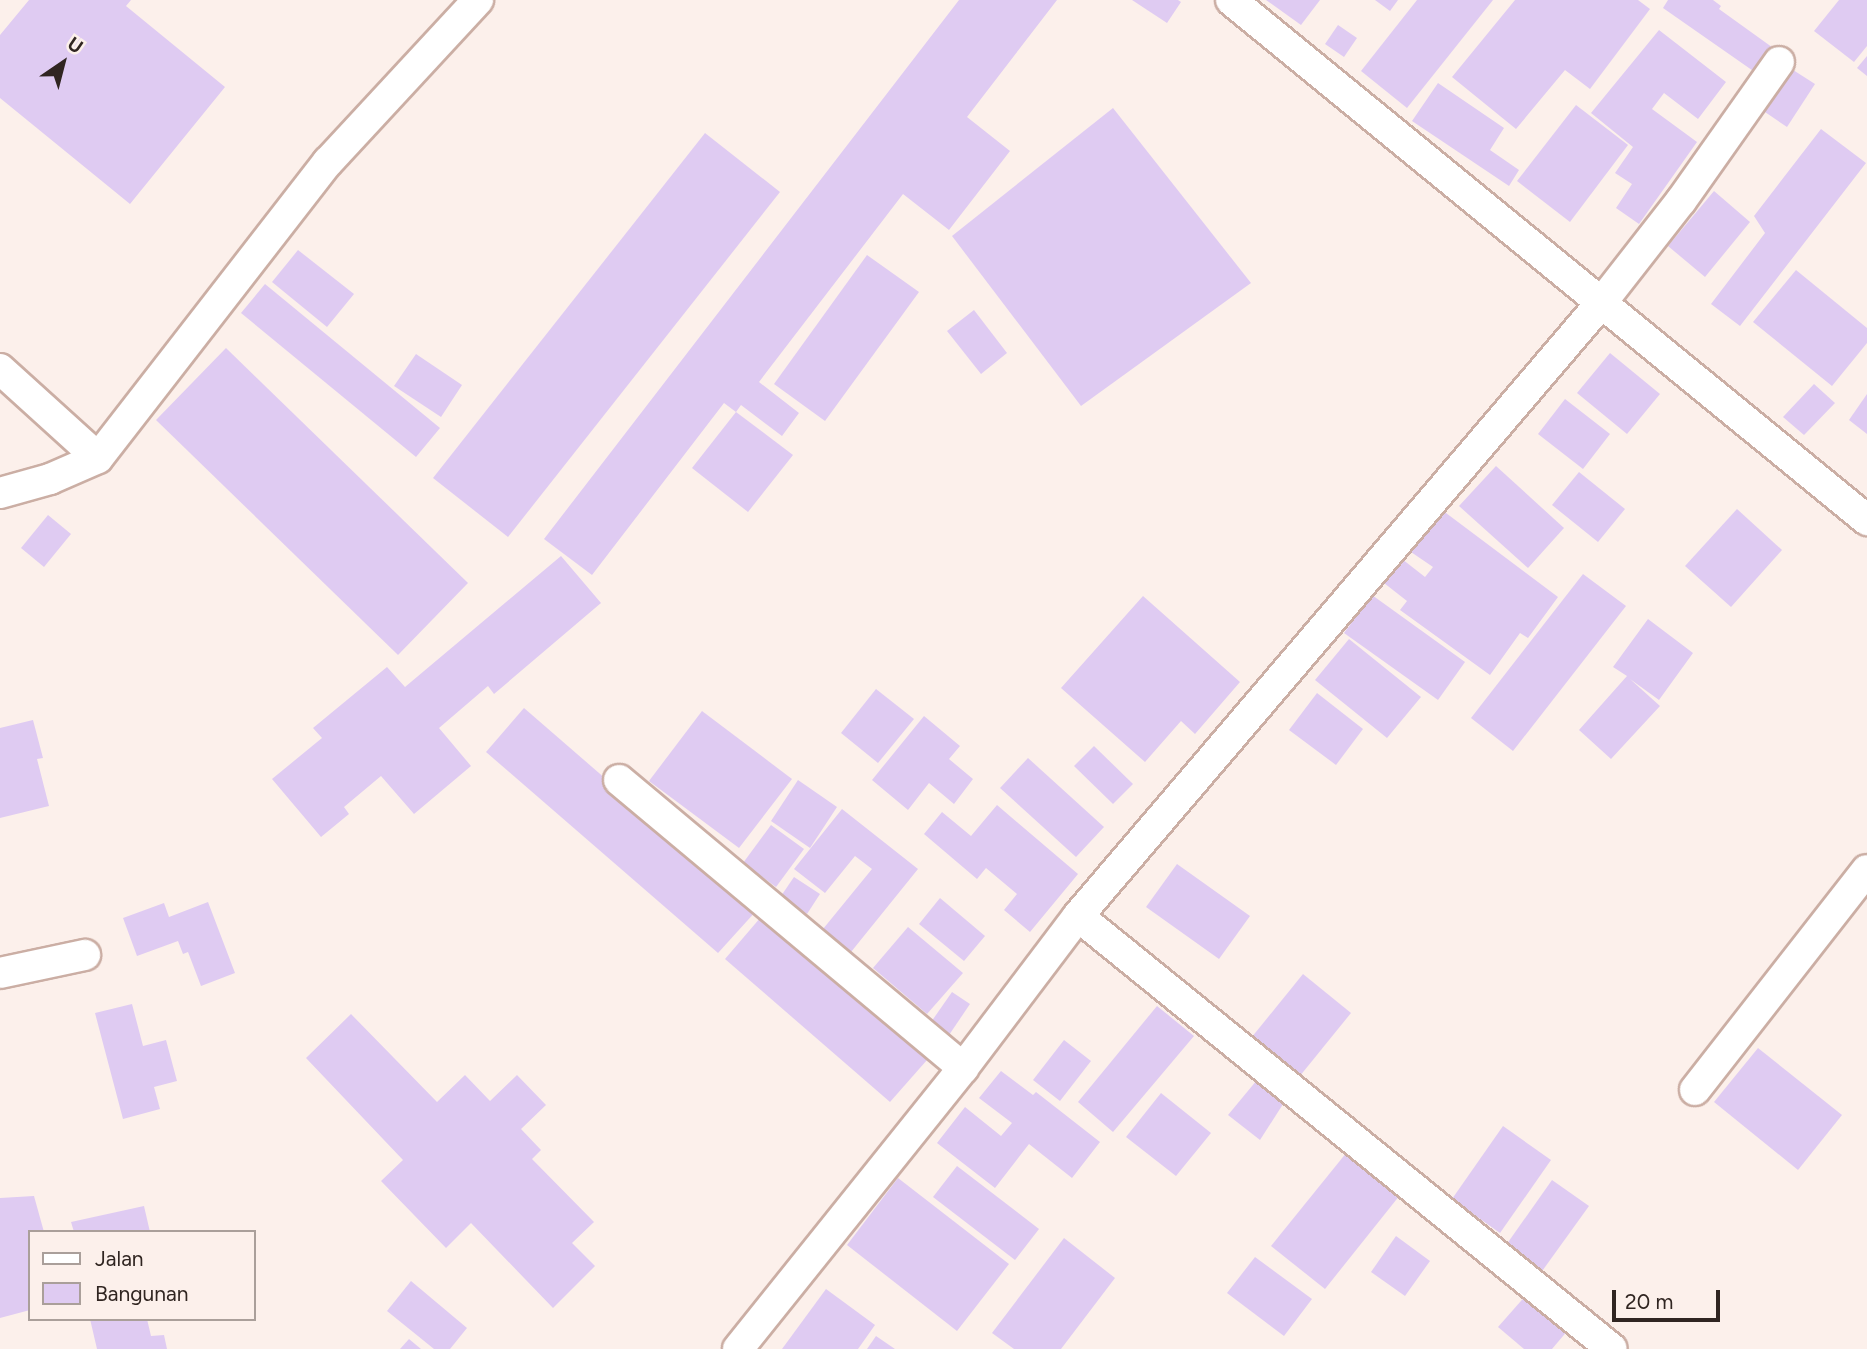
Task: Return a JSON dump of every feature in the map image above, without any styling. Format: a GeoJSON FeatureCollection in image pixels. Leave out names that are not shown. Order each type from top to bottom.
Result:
{"type":"FeatureCollection","features":[{"type":"Feature","properties":{"kind":"street"},"geometry":{"type":"LineString","coordinates":[[0,493],[50,479],[98,457],[328,162],[478,0]]}},
{"type":"Feature","properties":{"kind":"street"},"geometry":{"type":"LineString","coordinates":[[1231,0],[1867,520]]}},
{"type":"Feature","properties":{"kind":"street"},"geometry":{"type":"LineString","coordinates":[[738,1349],[963,1068],[1077,916],[1602,302],[1681,201],[1779,62]]}},
{"type":"Feature","properties":{"kind":"street"},"geometry":{"type":"LineString","coordinates":[[0,369],[98,457]]}},
{"type":"Feature","properties":{"kind":"street"},"geometry":{"type":"LineString","coordinates":[[619,780],[963,1068]]}},
{"type":"Feature","properties":{"kind":"street"},"geometry":{"type":"LineString","coordinates":[[1695,1090],[1867,870]]}},
{"type":"Feature","properties":{"kind":"street"},"geometry":{"type":"LineString","coordinates":[[1077,916],[1612,1349]]}},
{"type":"Feature","properties":{"kind":"street"},"geometry":{"type":"LineString","coordinates":[[0,973],[85,955]]}},
{"type":"Feature","properties":{"kind":"building"},"geometry":{"type":"Polygon","coordinates":[[[29,0],[131,0],[126,6],[225,87],[130,204],[0,98],[0,35],[29,0]]]}},
{"type":"Feature","properties":{"kind":"building"},"geometry":{"type":"Polygon","coordinates":[[[959,0],[1057,0],[967,117],[1010,151],[949,230],[903,194],[759,382],[799,413],[782,436],[741,405],[736,412],[724,403],[592,575],[544,539],[959,0]]]}},
{"type":"Feature","properties":{"kind":"building"},"geometry":{"type":"Polygon","coordinates":[[[1132,0],[1178,0],[1181,2],[1167,23],[1132,0]]]}},
{"type":"Feature","properties":{"kind":"building"},"geometry":{"type":"Polygon","coordinates":[[[1266,0],[1320,0],[1301,25],[1266,0]]]}},
{"type":"Feature","properties":{"kind":"building"},"geometry":{"type":"Polygon","coordinates":[[[1375,0],[1398,0],[1390,11],[1375,0]]]}},
{"type":"Feature","properties":{"kind":"building"},"geometry":{"type":"Polygon","coordinates":[[[1417,0],[1493,0],[1407,108],[1361,71],[1417,0]]]}},
{"type":"Feature","properties":{"kind":"building"},"geometry":{"type":"Polygon","coordinates":[[[1515,0],[1638,0],[1650,9],[1590,89],[1565,70],[1516,129],[1452,77],[1515,0]]]}},
{"type":"Feature","properties":{"kind":"building"},"geometry":{"type":"Polygon","coordinates":[[[1668,0],[1713,0],[1721,6],[1719,9],[1776,50],[1759,75],[1663,8],[1668,0]]]}},
{"type":"Feature","properties":{"kind":"building"},"geometry":{"type":"Polygon","coordinates":[[[1839,0],[1867,0],[1867,46],[1854,62],[1814,31],[1839,0]]]}},
{"type":"Feature","properties":{"kind":"building"},"geometry":{"type":"Polygon","coordinates":[[[1338,25],[1357,38],[1344,57],[1325,44],[1338,25]]]}},
{"type":"Feature","properties":{"kind":"building"},"geometry":{"type":"Polygon","coordinates":[[[1659,30],[1726,82],[1698,119],[1664,93],[1652,109],[1697,142],[1639,224],[1616,208],[1632,184],[1615,173],[1633,147],[1591,113],[1659,30]]]}},
{"type":"Feature","properties":{"kind":"building"},"geometry":{"type":"Polygon","coordinates":[[[1867,56],[1867,76],[1857,68],[1867,56]]]}},
{"type":"Feature","properties":{"kind":"building"},"geometry":{"type":"Polygon","coordinates":[[[1790,68],[1815,84],[1787,127],[1762,110],[1790,68]]]}},
{"type":"Feature","properties":{"kind":"building"},"geometry":{"type":"Polygon","coordinates":[[[1438,83],[1504,128],[1490,150],[1519,170],[1509,186],[1412,121],[1438,83]]]}},
{"type":"Feature","properties":{"kind":"building"},"geometry":{"type":"Polygon","coordinates":[[[1576,105],[1628,145],[1570,222],[1517,181],[1576,105]]]}},
{"type":"Feature","properties":{"kind":"building"},"geometry":{"type":"Polygon","coordinates":[[[1113,108],[1251,283],[1081,406],[952,236],[1113,108]]]}},
{"type":"Feature","properties":{"kind":"building"},"geometry":{"type":"Polygon","coordinates":[[[1821,129],[1866,163],[1740,326],[1711,304],[1765,233],[1754,216],[1821,129]]]}},
{"type":"Feature","properties":{"kind":"building"},"geometry":{"type":"Polygon","coordinates":[[[705,133],[780,192],[508,537],[433,478],[705,133]]]}},
{"type":"Feature","properties":{"kind":"building"},"geometry":{"type":"Polygon","coordinates":[[[1714,191],[1750,222],[1705,277],[1668,246],[1714,191]]]}},
{"type":"Feature","properties":{"kind":"building"},"geometry":{"type":"Polygon","coordinates":[[[298,250],[354,294],[327,327],[272,282],[298,250]]]}},
{"type":"Feature","properties":{"kind":"building"},"geometry":{"type":"Polygon","coordinates":[[[867,255],[919,292],[825,421],[774,384],[867,255]]]}},
{"type":"Feature","properties":{"kind":"building"},"geometry":{"type":"Polygon","coordinates":[[[1796,270],[1867,328],[1867,343],[1832,386],[1753,322],[1796,270]]]}},
{"type":"Feature","properties":{"kind":"building"},"geometry":{"type":"Polygon","coordinates":[[[265,284],[440,428],[416,457],[241,313],[265,284]]]}},
{"type":"Feature","properties":{"kind":"building"},"geometry":{"type":"Polygon","coordinates":[[[974,310],[1007,353],[981,374],[947,331],[974,310]]]}},
{"type":"Feature","properties":{"kind":"building"},"geometry":{"type":"Polygon","coordinates":[[[226,348],[468,583],[398,655],[156,420],[226,348]]]}},
{"type":"Feature","properties":{"kind":"building"},"geometry":{"type":"Polygon","coordinates":[[[1610,353],[1660,394],[1627,434],[1577,393],[1610,353]]]}},
{"type":"Feature","properties":{"kind":"building"},"geometry":{"type":"Polygon","coordinates":[[[416,354],[462,385],[441,417],[394,386],[416,354]]]}},
{"type":"Feature","properties":{"kind":"building"},"geometry":{"type":"Polygon","coordinates":[[[1814,384],[1835,403],[1804,435],[1783,417],[1814,384]]]}},
{"type":"Feature","properties":{"kind":"building"},"geometry":{"type":"Polygon","coordinates":[[[1867,394],[1867,434],[1849,420],[1867,394]]]}},
{"type":"Feature","properties":{"kind":"building"},"geometry":{"type":"Polygon","coordinates":[[[1565,399],[1610,434],[1583,469],[1538,434],[1565,399]]]}},
{"type":"Feature","properties":{"kind":"building"},"geometry":{"type":"Polygon","coordinates":[[[736,412],[793,455],[748,512],[692,468],[736,412]]]}},
{"type":"Feature","properties":{"kind":"building"},"geometry":{"type":"Polygon","coordinates":[[[1496,466],[1564,528],[1528,568],[1459,506],[1496,466]]]}},
{"type":"Feature","properties":{"kind":"building"},"geometry":{"type":"Polygon","coordinates":[[[1579,472],[1625,509],[1598,542],[1552,505],[1579,472]]]}},
{"type":"Feature","properties":{"kind":"building"},"geometry":{"type":"Polygon","coordinates":[[[1737,509],[1782,550],[1731,607],[1685,566],[1737,509]]]}},
{"type":"Feature","properties":{"kind":"building"},"geometry":{"type":"Polygon","coordinates":[[[1442,510],[1558,597],[1528,638],[1520,633],[1490,675],[1400,610],[1407,601],[1384,583],[1402,559],[1425,577],[1433,567],[1411,552],[1442,510]]]}},
{"type":"Feature","properties":{"kind":"building"},"geometry":{"type":"Polygon","coordinates":[[[48,515],[71,534],[44,567],[21,548],[48,515]]]}},
{"type":"Feature","properties":{"kind":"building"},"geometry":{"type":"Polygon","coordinates":[[[561,556],[601,603],[494,694],[488,686],[439,728],[471,766],[414,814],[381,776],[344,807],[349,814],[321,837],[272,779],[322,738],[313,728],[387,667],[405,687],[561,556]]]}},
{"type":"Feature","properties":{"kind":"building"},"geometry":{"type":"Polygon","coordinates":[[[1583,574],[1626,606],[1513,751],[1471,718],[1583,574]]]}},
{"type":"Feature","properties":{"kind":"building"},"geometry":{"type":"Polygon","coordinates":[[[1372,595],[1465,662],[1438,700],[1344,633],[1372,595]]]}},
{"type":"Feature","properties":{"kind":"building"},"geometry":{"type":"Polygon","coordinates":[[[1143,596],[1240,682],[1195,734],[1181,721],[1145,762],[1061,688],[1143,596]]]}},
{"type":"Feature","properties":{"kind":"building"},"geometry":{"type":"Polygon","coordinates":[[[1648,619],[1693,653],[1659,700],[1630,679],[1660,706],[1611,759],[1579,730],[1627,676],[1613,667],[1648,619]]]}},
{"type":"Feature","properties":{"kind":"building"},"geometry":{"type":"Polygon","coordinates":[[[1349,639],[1421,697],[1387,738],[1315,680],[1349,639]]]}},
{"type":"Feature","properties":{"kind":"building"},"geometry":{"type":"Polygon","coordinates":[[[876,689],[914,719],[878,763],[841,733],[876,689]]]}},
{"type":"Feature","properties":{"kind":"building"},"geometry":{"type":"Polygon","coordinates":[[[1317,693],[1363,729],[1336,765],[1289,730],[1317,693]]]}},
{"type":"Feature","properties":{"kind":"building"},"geometry":{"type":"Polygon","coordinates":[[[524,708],[757,910],[718,953],[486,752],[524,708]]]}},
{"type":"Feature","properties":{"kind":"building"},"geometry":{"type":"Polygon","coordinates":[[[702,711],[792,779],[739,848],[649,781],[702,711]]]}},
{"type":"Feature","properties":{"kind":"building"},"geometry":{"type":"Polygon","coordinates":[[[924,716],[960,746],[949,759],[973,779],[954,804],[929,783],[908,810],[872,780],[924,716]]]}},
{"type":"Feature","properties":{"kind":"building"},"geometry":{"type":"Polygon","coordinates":[[[33,720],[43,758],[37,759],[49,806],[0,818],[0,728],[33,720]]]}},
{"type":"Feature","properties":{"kind":"building"},"geometry":{"type":"Polygon","coordinates":[[[1094,746],[1133,784],[1113,804],[1074,766],[1094,746]]]}},
{"type":"Feature","properties":{"kind":"building"},"geometry":{"type":"Polygon","coordinates":[[[1028,758],[1104,827],[1076,857],[1000,788],[1028,758]]]}},
{"type":"Feature","properties":{"kind":"building"},"geometry":{"type":"Polygon","coordinates":[[[798,780],[837,807],[810,848],[771,821],[798,780]]]}},
{"type":"Feature","properties":{"kind":"building"},"geometry":{"type":"Polygon","coordinates":[[[997,805],[1078,874],[1030,932],[1004,910],[1017,894],[986,868],[977,879],[924,834],[942,812],[971,836],[997,805]]]}},
{"type":"Feature","properties":{"kind":"building"},"geometry":{"type":"Polygon","coordinates":[[[842,809],[918,869],[851,952],[823,929],[872,869],[855,856],[825,893],[794,869],[842,809]]]}},
{"type":"Feature","properties":{"kind":"building"},"geometry":{"type":"Polygon","coordinates":[[[771,825],[804,849],[776,887],[743,863],[771,825]]]}},
{"type":"Feature","properties":{"kind":"building"},"geometry":{"type":"Polygon","coordinates":[[[1177,864],[1250,916],[1219,959],[1146,907],[1177,864]]]}},
{"type":"Feature","properties":{"kind":"building"},"geometry":{"type":"Polygon","coordinates":[[[794,877],[820,894],[807,914],[781,896],[794,877]]]}},
{"type":"Feature","properties":{"kind":"building"},"geometry":{"type":"Polygon","coordinates":[[[940,898],[985,936],[964,961],[919,924],[940,898]]]}},
{"type":"Feature","properties":{"kind":"building"},"geometry":{"type":"Polygon","coordinates":[[[208,902],[235,973],[201,986],[188,952],[183,954],[178,941],[137,956],[123,918],[164,903],[169,917],[208,902]]]}},
{"type":"Feature","properties":{"kind":"building"},"geometry":{"type":"Polygon","coordinates":[[[761,917],[927,1060],[890,1102],[725,959],[761,917]]]}},
{"type":"Feature","properties":{"kind":"building"},"geometry":{"type":"Polygon","coordinates":[[[908,927],[963,973],[927,1014],[873,968],[908,927]]]}},
{"type":"Feature","properties":{"kind":"building"},"geometry":{"type":"Polygon","coordinates":[[[1303,974],[1351,1013],[1295,1082],[1247,1043],[1303,974]]]}},
{"type":"Feature","properties":{"kind":"building"},"geometry":{"type":"Polygon","coordinates":[[[952,992],[970,1004],[947,1038],[929,1025],[952,992]]]}},
{"type":"Feature","properties":{"kind":"building"},"geometry":{"type":"Polygon","coordinates":[[[132,1004],[143,1046],[166,1040],[177,1081],[154,1087],[160,1109],[123,1119],[95,1013],[132,1004]]]}},
{"type":"Feature","properties":{"kind":"building"},"geometry":{"type":"Polygon","coordinates":[[[1157,1006],[1194,1036],[1113,1132],[1078,1102],[1157,1006]]]}},
{"type":"Feature","properties":{"kind":"building"},"geometry":{"type":"Polygon","coordinates":[[[351,1014],[437,1102],[465,1075],[490,1101],[517,1075],[546,1105],[521,1129],[541,1150],[532,1159],[594,1222],[572,1243],[595,1266],[553,1308],[471,1223],[446,1248],[381,1181],[403,1160],[306,1058],[351,1014]]]}},
{"type":"Feature","properties":{"kind":"building"},"geometry":{"type":"Polygon","coordinates":[[[1064,1040],[1091,1061],[1060,1101],[1033,1080],[1064,1040]]]}},
{"type":"Feature","properties":{"kind":"building"},"geometry":{"type":"Polygon","coordinates":[[[1758,1048],[1842,1115],[1798,1170],[1714,1102],[1758,1048]]]}},
{"type":"Feature","properties":{"kind":"building"},"geometry":{"type":"Polygon","coordinates":[[[1001,1071],[1033,1095],[1036,1092],[1100,1142],[1072,1178],[1029,1144],[995,1188],[937,1143],[965,1107],[1001,1136],[1012,1123],[979,1098],[1001,1071]]]}},
{"type":"Feature","properties":{"kind":"building"},"geometry":{"type":"Polygon","coordinates":[[[1257,1080],[1285,1101],[1260,1140],[1228,1115],[1257,1080]]]}},
{"type":"Feature","properties":{"kind":"building"},"geometry":{"type":"Polygon","coordinates":[[[1161,1093],[1211,1133],[1176,1176],[1126,1137],[1161,1093]]]}},
{"type":"Feature","properties":{"kind":"building"},"geometry":{"type":"Polygon","coordinates":[[[1503,1126],[1551,1160],[1500,1233],[1452,1199],[1503,1126]]]}},
{"type":"Feature","properties":{"kind":"building"},"geometry":{"type":"Polygon","coordinates":[[[1347,1152],[1400,1195],[1325,1289],[1271,1246],[1347,1152]]]}},
{"type":"Feature","properties":{"kind":"building"},"geometry":{"type":"Polygon","coordinates":[[[957,1166],[1039,1229],[1015,1260],[933,1197],[957,1166]]]}},
{"type":"Feature","properties":{"kind":"building"},"geometry":{"type":"Polygon","coordinates":[[[898,1178],[1009,1264],[957,1331],[847,1245],[898,1178]]]}},
{"type":"Feature","properties":{"kind":"building"},"geometry":{"type":"Polygon","coordinates":[[[1552,1180],[1589,1206],[1540,1274],[1504,1248],[1552,1180]]]}},
{"type":"Feature","properties":{"kind":"building"},"geometry":{"type":"Polygon","coordinates":[[[34,1196],[43,1230],[28,1230],[28,1311],[0,1318],[0,1198],[34,1196]]]}},
{"type":"Feature","properties":{"kind":"building"},"geometry":{"type":"Polygon","coordinates":[[[144,1206],[150,1230],[73,1230],[71,1222],[144,1206]]]}},
{"type":"Feature","properties":{"kind":"building"},"geometry":{"type":"Polygon","coordinates":[[[1396,1236],[1430,1261],[1405,1296],[1371,1272],[1396,1236]]]}},
{"type":"Feature","properties":{"kind":"building"},"geometry":{"type":"Polygon","coordinates":[[[1064,1238],[1115,1278],[1061,1349],[1014,1349],[992,1333],[1064,1238]]]}},
{"type":"Feature","properties":{"kind":"building"},"geometry":{"type":"Polygon","coordinates":[[[1255,1257],[1312,1299],[1284,1336],[1227,1293],[1255,1257]]]}},
{"type":"Feature","properties":{"kind":"building"},"geometry":{"type":"Polygon","coordinates":[[[411,1281],[467,1328],[450,1349],[434,1349],[387,1311],[411,1281]]]}},
{"type":"Feature","properties":{"kind":"building"},"geometry":{"type":"Polygon","coordinates":[[[826,1289],[875,1325],[858,1349],[782,1349],[826,1289]]]}},
{"type":"Feature","properties":{"kind":"building"},"geometry":{"type":"Polygon","coordinates":[[[1527,1294],[1569,1329],[1552,1349],[1524,1349],[1498,1327],[1527,1294]]]}},
{"type":"Feature","properties":{"kind":"building"},"geometry":{"type":"Polygon","coordinates":[[[90,1321],[147,1321],[151,1336],[164,1335],[167,1349],[97,1349],[90,1321]]]}},
{"type":"Feature","properties":{"kind":"building"},"geometry":{"type":"Polygon","coordinates":[[[876,1336],[895,1349],[867,1349],[876,1336]]]}},
{"type":"Feature","properties":{"kind":"building"},"geometry":{"type":"Polygon","coordinates":[[[409,1339],[421,1349],[400,1349],[409,1339]]]}}]}
